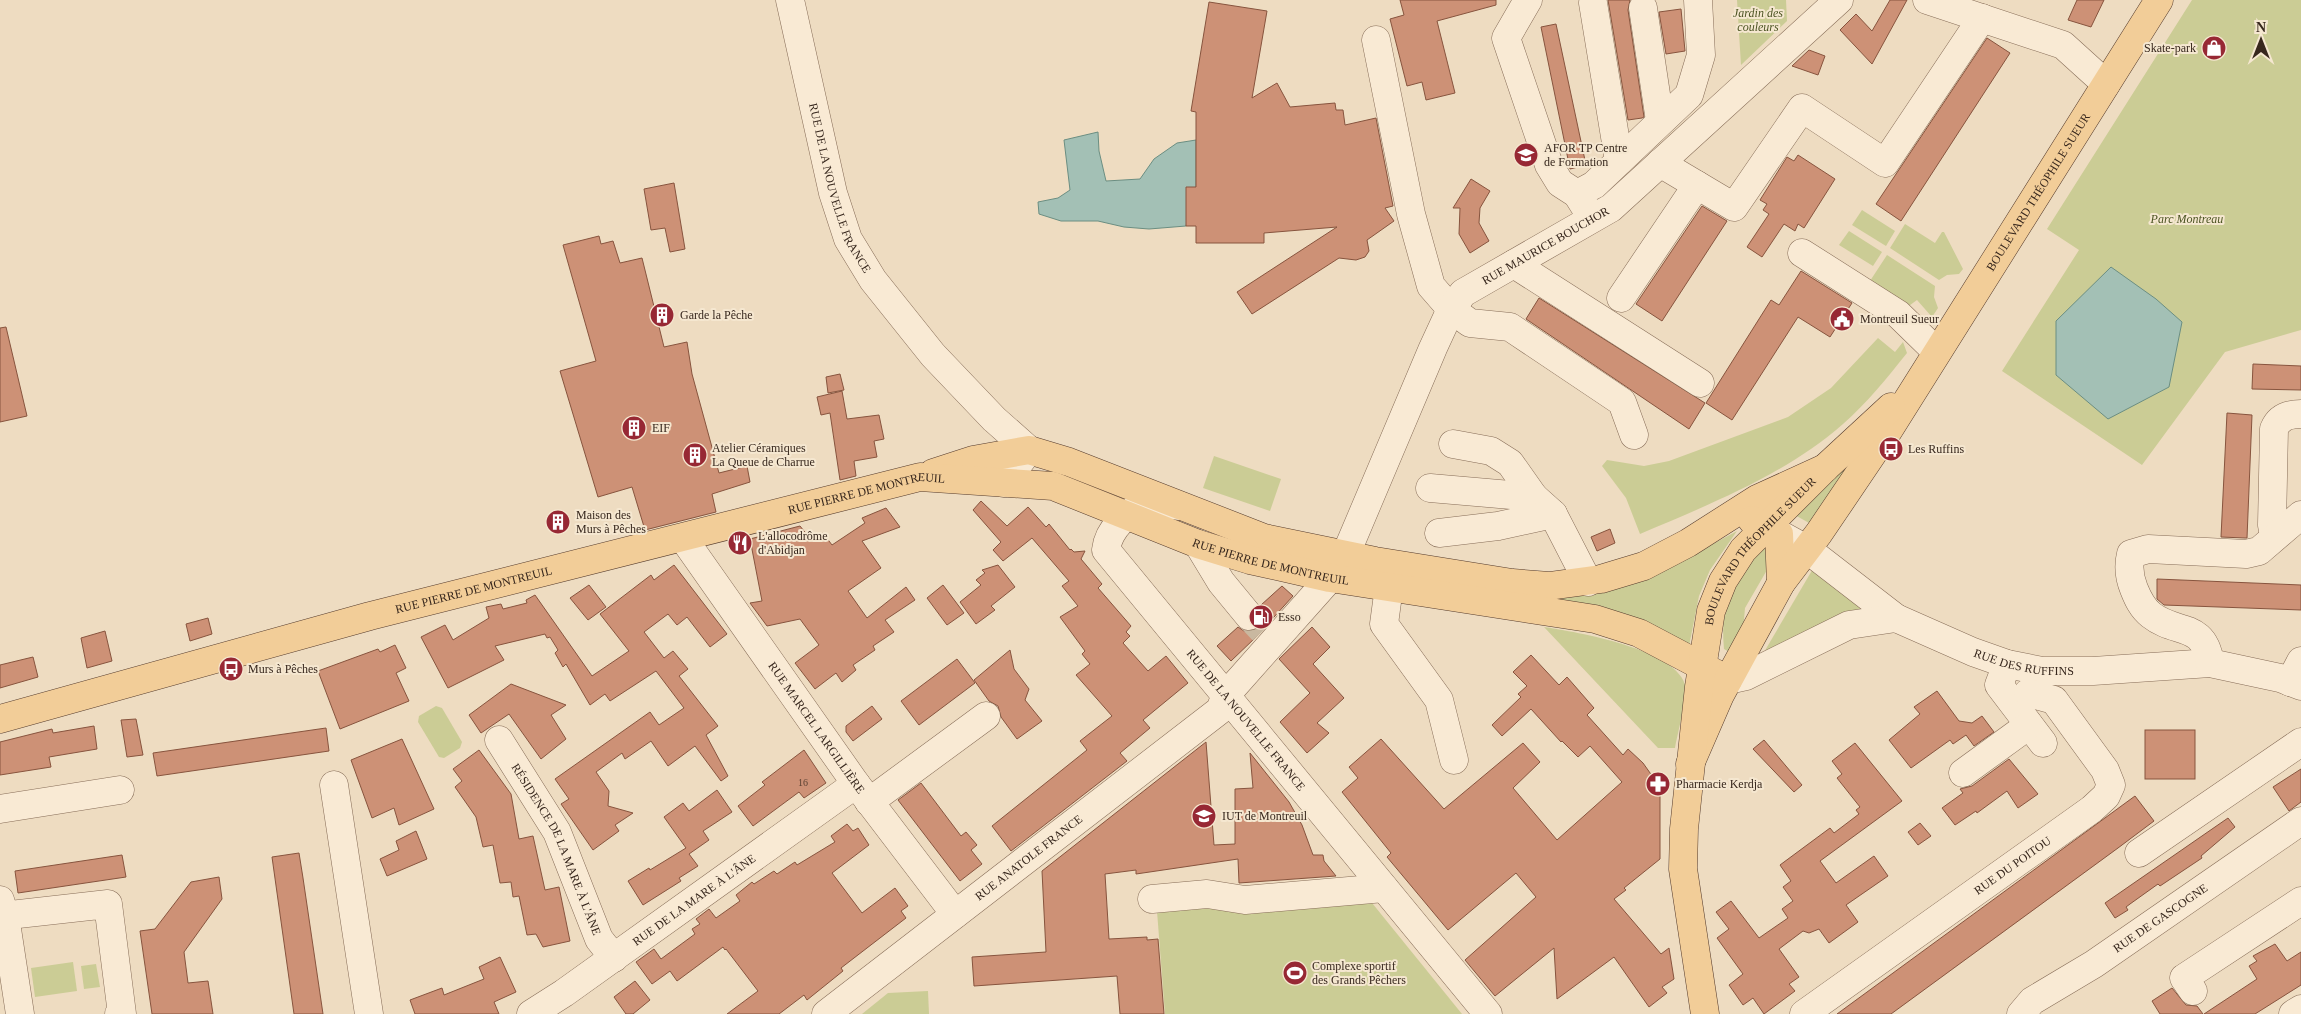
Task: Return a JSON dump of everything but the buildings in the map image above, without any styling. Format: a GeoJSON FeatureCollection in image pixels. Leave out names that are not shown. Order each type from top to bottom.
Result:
{"type":"FeatureCollection","features":[{"type":"Feature","properties":{"kind":"main road","name":"BOULEVARD THÉOPHILE SUEUR"},"geometry":{"type":"LineString","coordinates":[[1690,764],[1713,709],[1781,583],[1808,550],[1888,431],[2159,0]]}},
{"type":"Feature","properties":{"kind":"main road","name":"BOULEVARD THÉOPHILE SUEUR"},"geometry":{"type":"LineString","coordinates":[[1704,1014],[1684,869],[1684,829],[1702,666],[1711,611],[1723,581],[1743,550],[1772,531],[1825,468],[1916,384]]}},
{"type":"Feature","properties":{"kind":"main road","name":"RUE PIERRE DE MONTREUIL"},"geometry":{"type":"LineString","coordinates":[[0,719],[370,616],[920,477],[1012,463],[1069,462],[1264,538],[1346,556],[1512,583],[1549,586],[1588,582],[1644,566],[1688,543],[1757,499],[1825,468]]}},
{"type":"Feature","properties":{"kind":"main road","name":"RUE PIERRE DE MONTREUIL"},"geometry":{"type":"LineString","coordinates":[[1012,463],[1053,486],[1198,544],[1250,560],[1330,578],[1595,619],[1639,633],[1728,680]]}},
{"type":"Feature","properties":{"kind":"main road"},"geometry":{"type":"LineString","coordinates":[[1737,512],[1772,531],[1781,583]]}},
{"type":"Feature","properties":{"kind":"street","name":"RUE DE LA NOUVELLE FRANCE"},"geometry":{"type":"LineString","coordinates":[[790,0],[833,193],[848,239],[873,280],[933,355],[994,419],[1012,463]]}},
{"type":"Feature","properties":{"kind":"street"},"geometry":{"type":"LineString","coordinates":[[1528,0],[1506,38],[1550,165],[1560,183],[1577,194],[1592,218]]}},
{"type":"Feature","properties":{"kind":"street"},"geometry":{"type":"LineString","coordinates":[[1577,194],[1594,185],[1689,95],[1701,55],[1698,0]]}},
{"type":"Feature","properties":{"kind":"street","name":"RUE MAURICE BOUCHOR"},"geometry":{"type":"LineString","coordinates":[[1346,556],[1451,309],[1463,293],[1610,208],[1839,0]]}},
{"type":"Feature","properties":{"kind":"street"},"geometry":{"type":"LineString","coordinates":[[1927,0],[2063,45],[2106,84]]}},
{"type":"Feature","properties":{"kind":"street"},"geometry":{"type":"LineString","coordinates":[[1593,3],[1620,161]]}},
{"type":"Feature","properties":{"kind":"street"},"geometry":{"type":"LineString","coordinates":[[1642,8],[1660,121]]}},
{"type":"Feature","properties":{"kind":"street"},"geometry":{"type":"LineString","coordinates":[[1660,163],[1734,207],[1802,108],[1884,163],[1982,18]]}},
{"type":"Feature","properties":{"kind":"street"},"geometry":{"type":"LineString","coordinates":[[1376,40],[1411,214],[1431,286],[1451,309],[1470,323],[1510,327],[1622,402],[1634,435]]}},
{"type":"Feature","properties":{"kind":"street"},"geometry":{"type":"LineString","coordinates":[[1621,298],[1697,185]]}},
{"type":"Feature","properties":{"kind":"street"},"geometry":{"type":"LineString","coordinates":[[1802,253],[1898,314],[1937,352]]}},
{"type":"Feature","properties":{"kind":"street"},"geometry":{"type":"LineString","coordinates":[[1514,264],[1700,383]]}},
{"type":"Feature","properties":{"kind":"street"},"geometry":{"type":"LineString","coordinates":[[2274,536],[2272,525],[2274,429],[2277,423],[2290,414],[2301,414]]}},
{"type":"Feature","properties":{"kind":"street"},"geometry":{"type":"LineString","coordinates":[[1453,444],[1491,451],[1510,463],[1543,505],[1588,582]]}},
{"type":"Feature","properties":{"kind":"street"},"geometry":{"type":"LineString","coordinates":[[1430,488],[1543,505]]}},
{"type":"Feature","properties":{"kind":"street"},"geometry":{"type":"LineString","coordinates":[[1127,516],[1141,506],[1151,504],[1183,506]]}},
{"type":"Feature","properties":{"kind":"street"},"geometry":{"type":"LineString","coordinates":[[1439,532],[1498,526],[1543,505]]}},
{"type":"Feature","properties":{"kind":"street"},"geometry":{"type":"LineString","coordinates":[[2210,663],[2208,650],[2200,637],[2187,629],[2152,616],[2142,606],[2131,581],[2129,564],[2131,554],[2148,549],[2246,554],[2259,551],[2274,536],[2301,515]]}},
{"type":"Feature","properties":{"kind":"street","name":"RUE DE LA NOUVELLE FRANCE"},"geometry":{"type":"LineString","coordinates":[[1127,516],[1110,534],[1106,550],[1488,1014]]}},
{"type":"Feature","properties":{"kind":"street","name":"RUE DES RUFFINS"},"geometry":{"type":"LineString","coordinates":[[1772,531],[1808,550],[1896,618],[1973,652],[2007,664],[2042,671],[2093,671],[2210,663],[2297,676]]}},
{"type":"Feature","properties":{"kind":"street","name":"RUE MARCEL LARGILLIÈRE"},"geometry":{"type":"LineString","coordinates":[[683,538],[862,793],[955,914]]}},
{"type":"Feature","properties":{"kind":"street"},"geometry":{"type":"LineString","coordinates":[[1198,544],[1221,582],[1262,630]]}},
{"type":"Feature","properties":{"kind":"street","name":"RUE ANATOLE FRANCE"},"geometry":{"type":"LineString","coordinates":[[826,1014],[1220,710],[1226,695],[1262,630],[1330,578]]}},
{"type":"Feature","properties":{"kind":"street"},"geometry":{"type":"LineString","coordinates":[[1389,588],[1384,624],[1439,700],[1454,760]]}},
{"type":"Feature","properties":{"kind":"street"},"geometry":{"type":"LineString","coordinates":[[1728,680],[1746,676],[1849,625],[1896,618]]}},
{"type":"Feature","properties":{"kind":"street"},"geometry":{"type":"LineString","coordinates":[[1963,773],[2036,734],[2000,684],[2007,664]]}},
{"type":"Feature","properties":{"kind":"street","name":"RUE DU POITOU"},"geometry":{"type":"LineString","coordinates":[[1804,1014],[2092,809],[2106,796],[2110,786],[2105,770],[2054,700],[2028,693]]}},
{"type":"Feature","properties":{"kind":"street","name":"RUE DE LA MARE À L'ÂNE"},"geometry":{"type":"LineString","coordinates":[[530,1014],[862,793],[986,716]]}},
{"type":"Feature","properties":{"kind":"street","name":"RÉSIDENCE DE LA MARE À L'ÂNE"},"geometry":{"type":"LineString","coordinates":[[499,740],[557,832],[600,939],[614,958]]}},
{"type":"Feature","properties":{"kind":"street"},"geometry":{"type":"LineString","coordinates":[[2139,853],[2301,742]]}},
{"type":"Feature","properties":{"kind":"street"},"geometry":{"type":"LineString","coordinates":[[334,786],[369,1014]]}},
{"type":"Feature","properties":{"kind":"street"},"geometry":{"type":"LineString","coordinates":[[0,809],[120,790]]}},
{"type":"Feature","properties":{"kind":"street","name":"RUE DE GASCOGNE"},"geometry":{"type":"LineString","coordinates":[[2021,1014],[2032,1001],[2094,964],[2301,821]]}},
{"type":"Feature","properties":{"kind":"street"},"geometry":{"type":"LineString","coordinates":[[1152,899],[1207,894],[1245,900],[1386,891]]}},
{"type":"Feature","properties":{"kind":"street"},"geometry":{"type":"LineString","coordinates":[[2193,991],[2184,978],[2301,901]]}},
{"type":"Feature","properties":{"kind":"street"},"geometry":{"type":"LineString","coordinates":[[20,1014],[2,910],[108,904],[122,1014],[120,1014]]}},
{"type":"Feature","properties":{"kind":"street"},"geometry":{"type":"LineString","coordinates":[[2293,1014],[2301,1009]]}},
{"type":"Feature","properties":{"kind":"green space","name":"Jardin des couleurs"},"geometry":{"type":"Polygon","coordinates":[[[1737,0],[1786,0],[1787,21],[1741,65],[1737,0]]]}},
{"type":"Feature","properties":{"kind":"green space","name":"Parc Montreau"},"geometry":{"type":"Polygon","coordinates":[[[2192,0],[2301,0],[2301,330],[2225,352],[2142,465],[2002,371],[2079,250],[2047,229],[2192,0]]]}},
{"type":"Feature","properties":{"kind":"green space"},"geometry":{"type":"Polygon","coordinates":[[[1862,210],[1895,231],[1886,246],[1852,225],[1862,210]]]}},
{"type":"Feature","properties":{"kind":"green space"},"geometry":{"type":"Polygon","coordinates":[[[1905,224],[1935,243],[1942,232],[1944,232],[1963,269],[1959,274],[1947,275],[1939,280],[1890,248],[1905,224]]]}},
{"type":"Feature","properties":{"kind":"green space"},"geometry":{"type":"Polygon","coordinates":[[[1849,231],[1882,252],[1873,266],[1839,245],[1849,231]]]}},
{"type":"Feature","properties":{"kind":"green space"},"geometry":{"type":"Polygon","coordinates":[[[1887,255],[1935,286],[1934,297],[1938,308],[1932,317],[1917,300],[1906,308],[1870,281],[1887,255]]]}},
{"type":"Feature","properties":{"kind":"green space"},"geometry":{"type":"Polygon","coordinates":[[[1878,338],[1895,352],[1903,342],[1907,353],[1869,399],[1843,424],[1797,458],[1772,473],[1746,487],[1640,534],[1626,498],[1602,466],[1607,460],[1644,466],[1669,461],[1788,417],[1831,388],[1878,338]]]}},
{"type":"Feature","properties":{"kind":"green space"},"geometry":{"type":"Polygon","coordinates":[[[1873,437],[1811,524],[1793,514],[1873,437]]]}},
{"type":"Feature","properties":{"kind":"green space"},"geometry":{"type":"Polygon","coordinates":[[[1214,456],[1281,479],[1270,511],[1203,488],[1214,456]]]}},
{"type":"Feature","properties":{"kind":"green space"},"geometry":{"type":"Polygon","coordinates":[[[1737,531],[1710,570],[1699,596],[1689,646],[1537,597],[1685,559],[1737,531]]]}},
{"type":"Feature","properties":{"kind":"green space"},"geometry":{"type":"Polygon","coordinates":[[[1766,542],[1767,570],[1745,608],[1743,631],[1731,653],[1724,649],[1723,631],[1727,602],[1737,579],[1766,542]]]}},
{"type":"Feature","properties":{"kind":"green space"},"geometry":{"type":"Polygon","coordinates":[[[1814,567],[1875,613],[1760,659],[1814,567]]]}},
{"type":"Feature","properties":{"kind":"green space"},"geometry":{"type":"Polygon","coordinates":[[[1544,627],[1579,633],[1625,645],[1647,653],[1666,663],[1679,674],[1686,688],[1686,693],[1675,748],[1658,748],[1544,627]]]}},
{"type":"Feature","properties":{"kind":"green space"},"geometry":{"type":"Polygon","coordinates":[[[436,706],[442,708],[462,742],[460,748],[444,758],[439,757],[418,722],[419,716],[436,706]]]}},
{"type":"Feature","properties":{"kind":"green space","name":"Complexe sportif des Grands Pêchers"},"geometry":{"type":"Polygon","coordinates":[[[1368,898],[1462,1014],[1165,1014],[1157,911],[1368,898]]]}},
{"type":"Feature","properties":{"kind":"green space"},"geometry":{"type":"Polygon","coordinates":[[[73,962],[77,991],[35,997],[31,968],[73,962]]]}},
{"type":"Feature","properties":{"kind":"green space"},"geometry":{"type":"Polygon","coordinates":[[[96,964],[100,987],[84,989],[81,966],[96,964]]]}},
{"type":"Feature","properties":{"kind":"green space"},"geometry":{"type":"Polygon","coordinates":[[[928,991],[929,1014],[862,1014],[888,993],[928,991]]]}},
{"type":"Feature","properties":{"kind":"shaded area"},"geometry":{"type":"Polygon","coordinates":[[[1098,132],[1099,151],[1106,181],[1140,179],[1154,159],[1177,143],[1196,140],[1196,187],[1186,226],[1149,229],[1124,227],[1098,221],[1061,221],[1039,214],[1038,202],[1058,198],[1070,190],[1064,140],[1098,132]]]}},
{"type":"Feature","properties":{"kind":"shaded area"},"geometry":{"type":"Polygon","coordinates":[[[2111,267],[2156,299],[2182,322],[2169,387],[2108,419],[2056,375],[2056,321],[2111,267]]]}},
{"type":"Feature","properties":{"kind":"tunnel"},"geometry":{"type":"LineString","coordinates":[[1249,616],[1263,631]]}},
{"type":"Feature","properties":{"kind":"place","name":"Skate-park"},"geometry":{"type":"Point","coordinates":[2214,48]}},
{"type":"Feature","properties":{"kind":"place","name":"AFOR TP Centre de Formation"},"geometry":{"type":"Point","coordinates":[1526,155]}},
{"type":"Feature","properties":{"kind":"place","name":"Garde la Pêche"},"geometry":{"type":"Point","coordinates":[662,315]}},
{"type":"Feature","properties":{"kind":"place","name":"Montreuil Sueur"},"geometry":{"type":"Point","coordinates":[1842,319]}},
{"type":"Feature","properties":{"kind":"place","name":"EIF"},"geometry":{"type":"Point","coordinates":[634,428]}},
{"type":"Feature","properties":{"kind":"place","name":"Les Ruffins"},"geometry":{"type":"Point","coordinates":[1891,449]}},
{"type":"Feature","properties":{"kind":"place","name":"Atelier Céramiques La Queue de Charrue"},"geometry":{"type":"Point","coordinates":[695,455]}},
{"type":"Feature","properties":{"kind":"place","name":"Maison des Murs à Pêches"},"geometry":{"type":"Point","coordinates":[558,522]}},
{"type":"Feature","properties":{"kind":"place","name":"L'allocodrôme d'Abidjan"},"geometry":{"type":"Point","coordinates":[740,543]}},
{"type":"Feature","properties":{"kind":"place","name":"Esso"},"geometry":{"type":"Point","coordinates":[1261,617]}},
{"type":"Feature","properties":{"kind":"place","name":"Murs à Pêches"},"geometry":{"type":"Point","coordinates":[231,669]}},
{"type":"Feature","properties":{"kind":"place","name":"Pharmacie Kerdja"},"geometry":{"type":"Point","coordinates":[1658,784]}},
{"type":"Feature","properties":{"kind":"place","name":"IUT de Montreuil"},"geometry":{"type":"Point","coordinates":[1204,816]}},
{"type":"Feature","properties":{"kind":"place","name":"Complexe sportif des Grands Pêchers"},"geometry":{"type":"Point","coordinates":[1295,973]}}]}
